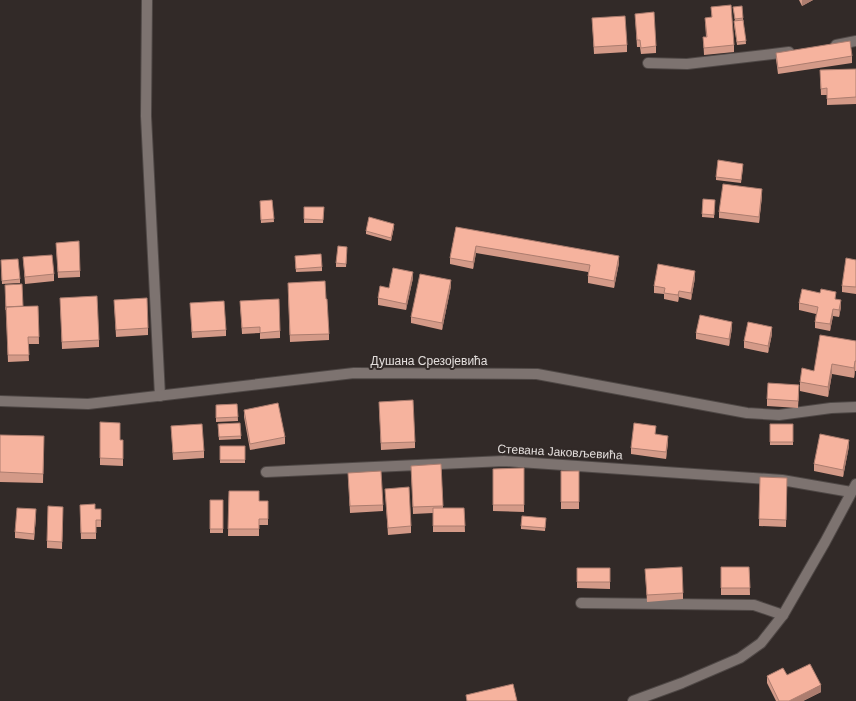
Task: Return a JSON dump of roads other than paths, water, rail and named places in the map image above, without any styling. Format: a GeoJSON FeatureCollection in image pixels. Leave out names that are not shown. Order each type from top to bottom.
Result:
{"type":"FeatureCollection","features":[{"type":"Feature","properties":{"kind":"street"},"geometry":{"type":"LineString","coordinates":[[147,0],[146,116],[160,396]]}},
{"type":"Feature","properties":{"kind":"street"},"geometry":{"type":"LineString","coordinates":[[826,46],[856,42]]}},
{"type":"Feature","properties":{"kind":"street"},"geometry":{"type":"LineString","coordinates":[[648,63],[687,64],[796,51]]}},
{"type":"Feature","properties":{"kind":"street","name":"Душана Срезојевића"},"geometry":{"type":"LineString","coordinates":[[0,401],[88,404],[354,373],[537,374],[747,413],[779,415],[831,408],[856,407]]}},
{"type":"Feature","properties":{"kind":"street","name":"Стевана Јаковљевића"},"geometry":{"type":"LineString","coordinates":[[266,472],[504,461],[782,480],[853,488],[825,542],[783,615],[761,643],[740,658],[682,683],[633,701]]}},
{"type":"Feature","properties":{"kind":"street"},"geometry":{"type":"LineString","coordinates":[[581,603],[754,605],[783,615]]}}]}
